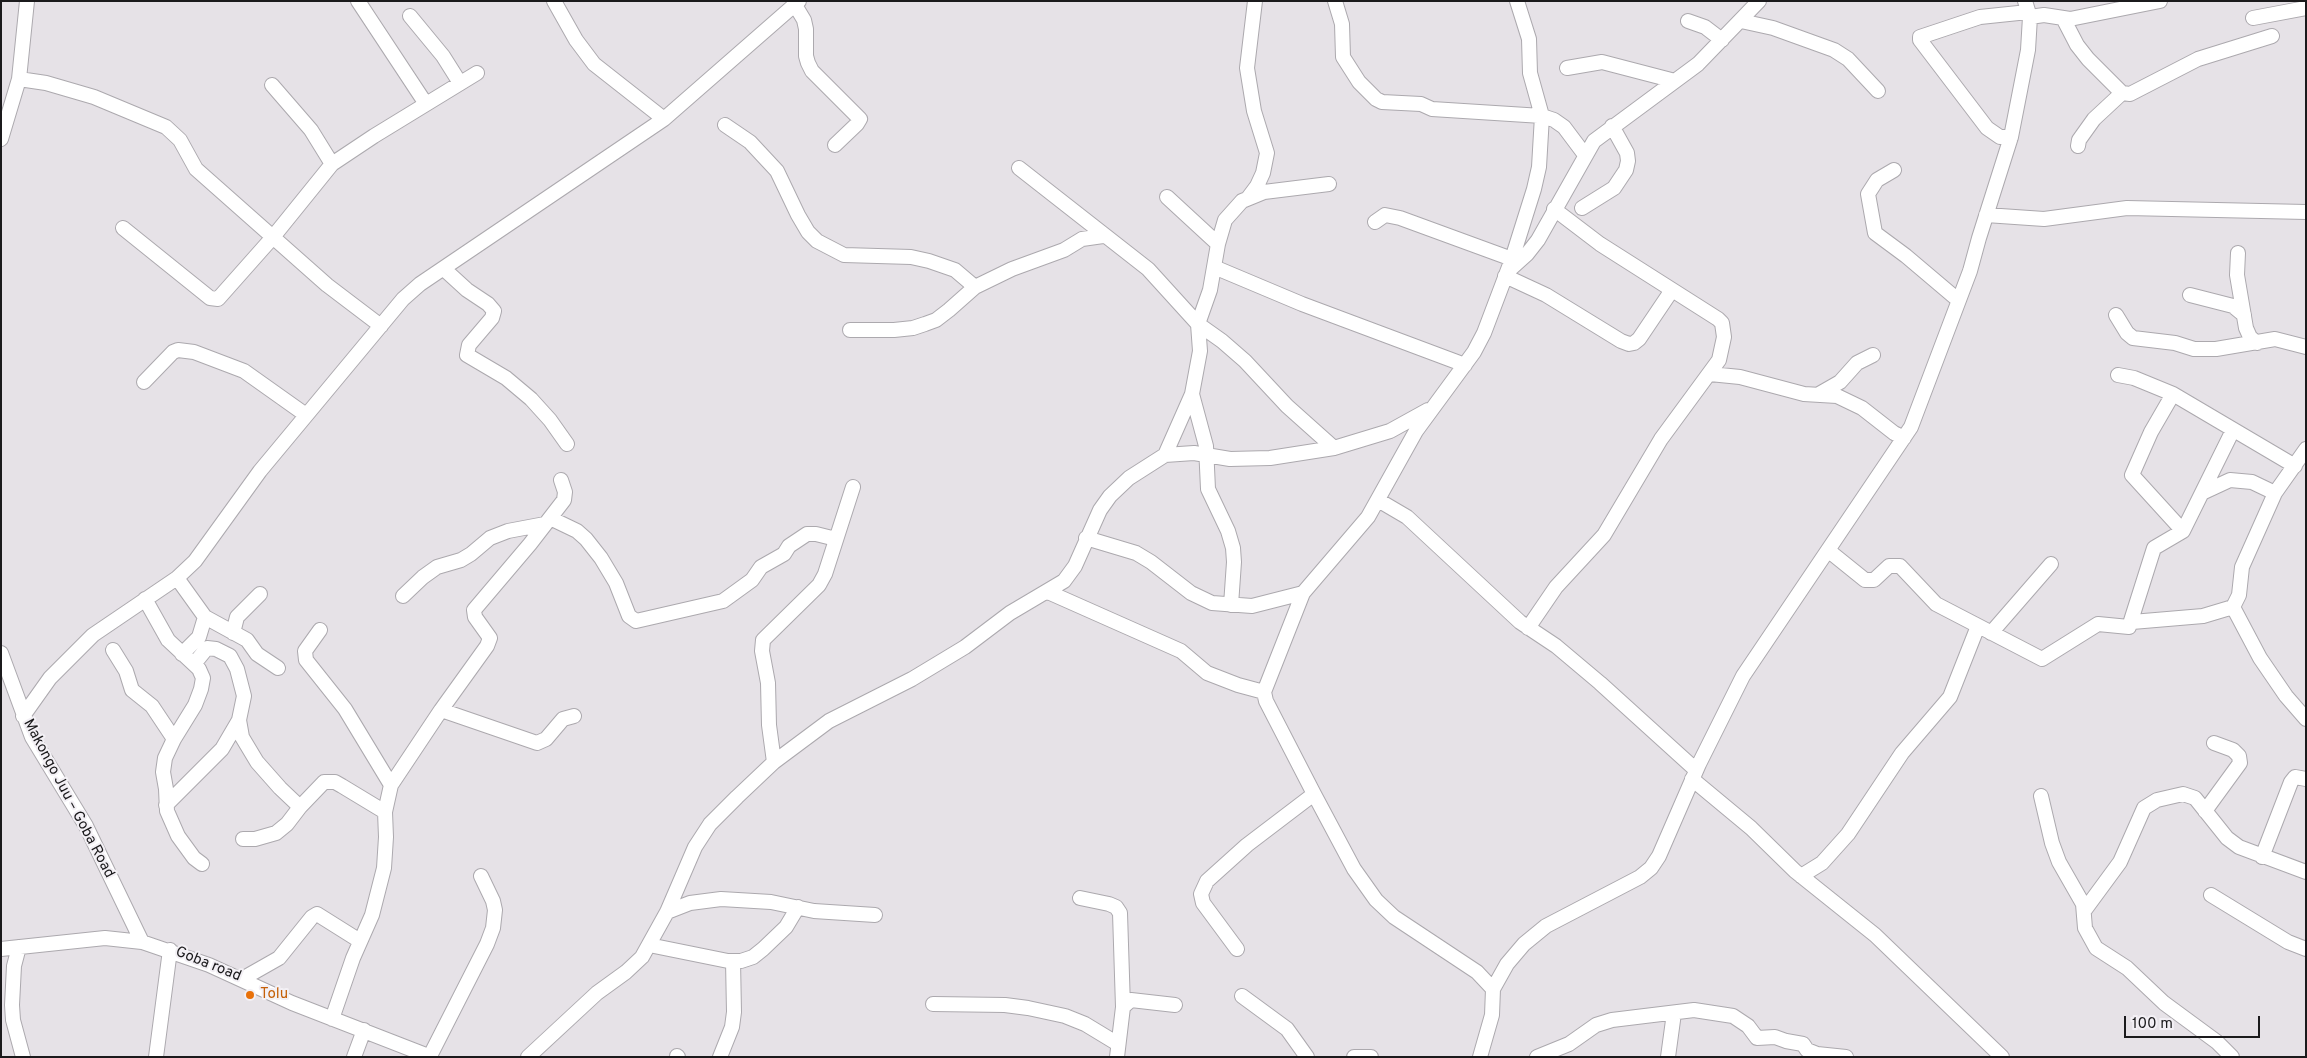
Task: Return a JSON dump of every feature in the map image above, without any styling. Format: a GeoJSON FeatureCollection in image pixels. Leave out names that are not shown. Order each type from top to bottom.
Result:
{"type":"FeatureCollection","features":[{"type":"Feature","properties":{"kind":"street"},"geometry":{"type":"LineString","coordinates":[[1,139],[5,113],[19,79],[27,1]]}},
{"type":"Feature","properties":{"kind":"street"},"geometry":{"type":"LineString","coordinates":[[358,1],[426,104]]}},
{"type":"Feature","properties":{"kind":"street"},"geometry":{"type":"LineString","coordinates":[[554,1],[576,40],[594,64],[664,119]]}},
{"type":"Feature","properties":{"kind":"street"},"geometry":{"type":"LineString","coordinates":[[1248,198],[1263,174],[1267,153],[1254,111],[1247,68],[1255,1]]}},
{"type":"Feature","properties":{"kind":"street"},"geometry":{"type":"LineString","coordinates":[[1335,1],[1342,24],[1343,57],[1359,82],[1376,99],[1382,102],[1421,104],[1432,109],[1542,116],[1554,120],[1564,127],[1584,155]]}},
{"type":"Feature","properties":{"kind":"street"},"geometry":{"type":"LineString","coordinates":[[1493,989],[1477,972],[1394,917],[1376,900],[1354,869],[1266,701],[1264,692],[1303,593],[1368,516],[1416,431],[1465,366],[1484,332],[1512,259],[1539,167],[1542,116],[1530,73],[1529,39],[1517,1]]}},
{"type":"Feature","properties":{"kind":"street"},"geometry":{"type":"LineString","coordinates":[[1506,274],[1527,254],[1542,234],[1584,155],[1594,141],[1698,64],[1759,1]]}},
{"type":"Feature","properties":{"kind":"street"},"geometry":{"type":"LineString","coordinates":[[2011,137],[2000,137],[1987,128],[1920,40],[1920,37],[1980,17],[2028,10],[2044,15],[2070,19],[2160,1]]}},
{"type":"Feature","properties":{"kind":"street"},"geometry":{"type":"LineString","coordinates":[[23,716],[56,672],[93,635],[188,569],[206,548],[260,471],[381,326],[420,284],[664,119],[797,3],[806,29],[806,56],[808,64],[812,71],[860,119],[835,145]]}},
{"type":"Feature","properties":{"kind":"street"},"geometry":{"type":"LineString","coordinates":[[2253,18],[2306,8]]}},
{"type":"Feature","properties":{"kind":"street"},"geometry":{"type":"LineString","coordinates":[[1481,1057],[1492,1016],[1493,989],[1507,964],[1524,944],[1546,926],[1640,877],[1651,868],[1659,856],[1694,774],[1743,676],[1904,438],[1914,418],[1970,271],[2011,137],[2028,50],[2028,10]]}},
{"type":"Feature","properties":{"kind":"street"},"geometry":{"type":"LineString","coordinates":[[410,16],[443,56],[460,83]]}},
{"type":"Feature","properties":{"kind":"street"},"geometry":{"type":"LineString","coordinates":[[2063,18],[2077,46],[2122,93],[2130,94],[2198,59],[2272,36]]}},
{"type":"Feature","properties":{"kind":"street"},"geometry":{"type":"LineString","coordinates":[[1688,21],[1705,27],[1722,40]]}},
{"type":"Feature","properties":{"kind":"street"},"geometry":{"type":"LineString","coordinates":[[1741,21],[1773,28],[1834,50],[1848,59],[1878,91]]}},
{"type":"Feature","properties":{"kind":"street"},"geometry":{"type":"LineString","coordinates":[[1567,68],[1602,62],[1675,81]]}},
{"type":"Feature","properties":{"kind":"street"},"geometry":{"type":"LineString","coordinates":[[123,228],[213,300],[224,294],[332,164],[477,73]]}},
{"type":"Feature","properties":{"kind":"street"},"geometry":{"type":"LineString","coordinates":[[19,79],[46,83],[94,97],[166,127],[180,140],[196,169],[328,285],[381,326]]}},
{"type":"Feature","properties":{"kind":"street"},"geometry":{"type":"LineString","coordinates":[[272,85],[311,130],[332,164]]}},
{"type":"Feature","properties":{"kind":"street"},"geometry":{"type":"LineString","coordinates":[[2078,146],[2079,140],[2094,118],[2122,93]]}},
{"type":"Feature","properties":{"kind":"street"},"geometry":{"type":"LineString","coordinates":[[725,125],[750,142],[777,171],[798,215],[808,232],[817,241],[844,255],[911,257],[929,261],[955,270],[975,287]]}},
{"type":"Feature","properties":{"kind":"street"},"geometry":{"type":"LineString","coordinates":[[1582,208],[1614,188],[1626,170],[1627,152],[1612,126]]}},
{"type":"Feature","properties":{"kind":"street"},"geometry":{"type":"LineString","coordinates":[[1019,168],[1148,269],[1198,324],[1245,361],[1287,406],[1334,448]]}},
{"type":"Feature","properties":{"kind":"street"},"geometry":{"type":"LineString","coordinates":[[1894,170],[1876,180],[1868,194],[1875,233],[1906,256],[1958,300]]}},
{"type":"Feature","properties":{"kind":"street"},"geometry":{"type":"LineString","coordinates":[[1164,455],[1192,394],[1200,351],[1198,324],[1210,290],[1218,244],[1225,220],[1242,201],[1264,192],[1329,184]]}},
{"type":"Feature","properties":{"kind":"street"},"geometry":{"type":"LineString","coordinates":[[1167,197],[1218,244]]}},
{"type":"Feature","properties":{"kind":"street"},"geometry":{"type":"LineString","coordinates":[[1986,215],[2044,218],[2127,208],[2306,212]]}},
{"type":"Feature","properties":{"kind":"street"},"geometry":{"type":"LineString","coordinates":[[1528,628],[1556,587],[1604,535],[1661,439],[1710,374],[1722,350],[1724,337],[1722,323],[1600,244],[1554,209]]}},
{"type":"Feature","properties":{"kind":"street"},"geometry":{"type":"LineString","coordinates":[[1375,222],[1385,215],[1400,218],[1512,259]]}},
{"type":"Feature","properties":{"kind":"street"},"geometry":{"type":"LineString","coordinates":[[850,330],[913,328],[936,320],[975,287],[1012,269],[1064,250],[1082,240],[1104,236]]}},
{"type":"Feature","properties":{"kind":"street"},"geometry":{"type":"LineString","coordinates":[[2238,253],[2237,275],[2247,333],[2257,343]]}},
{"type":"Feature","properties":{"kind":"street"},"geometry":{"type":"LineString","coordinates":[[1214,267],[1302,304],[1465,366]]}},
{"type":"Feature","properties":{"kind":"street"},"geometry":{"type":"LineString","coordinates":[[444,269],[467,290],[488,304],[494,311],[492,318],[470,345],[467,354],[506,378],[531,399],[568,444]]}},
{"type":"Feature","properties":{"kind":"street"},"geometry":{"type":"LineString","coordinates":[[1506,274],[1546,294],[1621,341],[1629,344],[1639,339],[1672,290]]}},
{"type":"Feature","properties":{"kind":"street"},"geometry":{"type":"LineString","coordinates":[[2190,295],[2233,306],[2244,314]]}},
{"type":"Feature","properties":{"kind":"street"},"geometry":{"type":"LineString","coordinates":[[2116,315],[2127,333],[2133,338],[2175,343],[2202,350],[2257,343],[2275,338],[2306,347]]}},
{"type":"Feature","properties":{"kind":"street"},"geometry":{"type":"LineString","coordinates":[[144,382],[173,352],[178,350],[194,352],[244,371],[306,415]]}},
{"type":"Feature","properties":{"kind":"street"},"geometry":{"type":"LineString","coordinates":[[1816,396],[1840,382],[1857,363],[1873,355]]}},
{"type":"Feature","properties":{"kind":"street"},"geometry":{"type":"LineString","coordinates":[[1710,374],[1740,377],[1816,396],[1837,396],[1871,414],[1894,434],[1904,438]]}},
{"type":"Feature","properties":{"kind":"street"},"geometry":{"type":"LineString","coordinates":[[2118,375],[2134,378],[2173,394],[2295,466]]}},
{"type":"Feature","properties":{"kind":"street"},"geometry":{"type":"LineString","coordinates":[[1192,394],[1205,439],[1208,488],[1228,531],[1233,548],[1231,605]]}},
{"type":"Feature","properties":{"kind":"street"},"geometry":{"type":"LineString","coordinates":[[2173,394],[2151,432],[2132,475],[2183,531]]}},
{"type":"Feature","properties":{"kind":"street"},"geometry":{"type":"LineString","coordinates":[[528,1057],[596,993],[626,972],[642,957],[668,912],[695,847],[710,824],[774,762],[830,721],[912,679],[965,647],[1010,613],[1064,581],[1075,566],[1094,520],[1110,496],[1129,478],[1164,455],[1194,453],[1230,459],[1270,458],[1334,448],[1390,431],[1431,409]]}},
{"type":"Feature","properties":{"kind":"street"},"geometry":{"type":"LineString","coordinates":[[1829,551],[1866,580],[1874,580],[1890,566],[1900,566],[1936,604],[2042,659],[2098,624],[2129,627],[2154,548],[2183,531],[2233,430]]}},
{"type":"Feature","properties":{"kind":"street"},"geometry":{"type":"LineString","coordinates":[[2132,622],[2203,616],[2233,607],[2239,595],[2242,567],[2275,493],[2306,449]]}},
{"type":"Feature","properties":{"kind":"street"},"geometry":{"type":"LineString","coordinates":[[332,1019],[360,941],[372,915],[384,868],[385,812],[391,785],[478,659],[490,638],[475,617],[474,610],[564,500],[565,492],[561,480]]}},
{"type":"Feature","properties":{"kind":"street"},"geometry":{"type":"LineString","coordinates":[[2202,493],[2230,480],[2252,482],[2275,493]]}},
{"type":"Feature","properties":{"kind":"street"},"geometry":{"type":"LineString","coordinates":[[774,762],[762,640],[819,585],[825,574],[853,487]]}},
{"type":"Feature","properties":{"kind":"street"},"geometry":{"type":"LineString","coordinates":[[1378,500],[1407,518],[1475,582],[1528,628],[1556,646],[1600,683],[1802,876],[1874,935],[2000,1056]]}},
{"type":"Feature","properties":{"kind":"street"},"geometry":{"type":"LineString","coordinates":[[403,596],[422,577],[437,567],[466,557],[490,538],[508,531],[547,521],[577,531],[586,539],[601,558],[616,583],[629,616],[636,621],[723,601],[752,580],[761,567],[784,554],[789,546],[807,534],[816,534],[836,539]]}},
{"type":"Feature","properties":{"kind":"street"},"geometry":{"type":"LineString","coordinates":[[1086,538],[1136,553],[1151,562],[1191,593],[1212,603],[1252,606],[1303,593]]}},
{"type":"Feature","properties":{"kind":"street"},"geometry":{"type":"LineString","coordinates":[[1991,633],[2052,564]]}},
{"type":"Feature","properties":{"kind":"street"},"geometry":{"type":"LineString","coordinates":[[177,578],[205,617],[248,640],[257,654],[278,668]]}},
{"type":"Feature","properties":{"kind":"street"},"geometry":{"type":"LineString","coordinates":[[1048,592],[1181,651],[1207,673],[1238,685],[1264,692]]}},
{"type":"Feature","properties":{"kind":"street"},"geometry":{"type":"LineString","coordinates":[[233,633],[237,617],[260,594]]}},
{"type":"Feature","properties":{"kind":"street"},"geometry":{"type":"LineString","coordinates":[[145,599],[168,640],[194,664],[203,678],[201,689],[194,705],[165,758],[163,772],[169,819],[178,836],[194,858],[202,864]]}},
{"type":"Feature","properties":{"kind":"street"},"geometry":{"type":"LineString","coordinates":[[2233,607],[2260,658],[2286,696],[2306,719]]}},
{"type":"Feature","properties":{"kind":"street"},"geometry":{"type":"LineString","coordinates":[[182,654],[199,637],[205,617]]}},
{"type":"Feature","properties":{"kind":"street"},"geometry":{"type":"LineString","coordinates":[[1802,876],[1822,863],[1848,834],[1902,753],[1950,697],[1978,626]]}},
{"type":"Feature","properties":{"kind":"street"},"geometry":{"type":"LineString","coordinates":[[320,630],[305,652],[306,660],[345,709],[391,785]]}},
{"type":"Feature","properties":{"kind":"street"},"geometry":{"type":"LineString","coordinates":[[166,805],[222,749],[239,720],[244,696],[237,669],[230,656],[216,649],[207,648],[194,664]]}},
{"type":"Feature","properties":{"kind":"street"},"geometry":{"type":"LineString","coordinates":[[113,650],[126,671],[132,690],[152,706],[174,739]]}},
{"type":"Feature","properties":{"kind":"street","name":"Makongo Juu – Goba Road"},"geometry":{"type":"LineString","coordinates":[[1,654],[32,737],[86,826],[142,942]]}},
{"type":"Feature","properties":{"kind":"street"},"geometry":{"type":"LineString","coordinates":[[441,710],[537,743],[546,739],[564,719],[574,716]]}},
{"type":"Feature","properties":{"kind":"street"},"geometry":{"type":"LineString","coordinates":[[239,720],[242,737],[257,762],[280,788],[300,806]]}},
{"type":"Feature","properties":{"kind":"street"},"geometry":{"type":"LineString","coordinates":[[2205,811],[2240,762],[2233,750],[2214,744]]}},
{"type":"Feature","properties":{"kind":"street"},"geometry":{"type":"LineString","coordinates":[[2262,856],[2291,782],[2295,776],[2306,779]]}},
{"type":"Feature","properties":{"kind":"street"},"geometry":{"type":"LineString","coordinates":[[243,839],[255,839],[276,833],[287,824],[300,806],[324,782],[329,781],[342,786],[385,812]]}},
{"type":"Feature","properties":{"kind":"street"},"geometry":{"type":"LineString","coordinates":[[1237,949],[1203,903],[1201,894],[1207,881],[1247,845],[1314,794]]}},
{"type":"Feature","properties":{"kind":"street"},"geometry":{"type":"LineString","coordinates":[[2084,911],[2120,862],[2138,819],[2149,803],[2187,794],[2195,798],[2233,843],[2306,872]]}},
{"type":"Feature","properties":{"kind":"street"},"geometry":{"type":"LineString","coordinates":[[2042,796],[2045,817],[2059,862],[2083,904],[2086,928],[2096,948],[2127,968],[2164,1003],[2217,1042],[2232,1057]]}},
{"type":"Feature","properties":{"kind":"street"},"geometry":{"type":"LineString","coordinates":[[430,1056],[487,944],[493,928],[496,910],[494,901],[481,876]]}},
{"type":"Feature","properties":{"kind":"street"},"geometry":{"type":"LineString","coordinates":[[2211,895],[2288,942],[2306,949]]}},
{"type":"Feature","properties":{"kind":"street"},"geometry":{"type":"LineString","coordinates":[[668,912],[690,903],[721,898],[771,902],[814,911],[875,915]]}},
{"type":"Feature","properties":{"kind":"street"},"geometry":{"type":"LineString","coordinates":[[1080,898],[1109,904],[1116,907],[1120,913],[1123,1007],[1118,1050]]}},
{"type":"Feature","properties":{"kind":"street"},"geometry":{"type":"LineString","coordinates":[[649,945],[733,961],[753,958],[786,927],[798,907]]}},
{"type":"Feature","properties":{"kind":"street"},"geometry":{"type":"LineString","coordinates":[[242,979],[279,958],[312,917],[317,914],[360,941]]}},
{"type":"Feature","properties":{"kind":"street","name":"Goba road"},"geometry":{"type":"LineString","coordinates":[[1,949],[105,938],[142,942],[170,950],[242,979],[332,1019],[364,1030],[410,1053],[430,1056]]}},
{"type":"Feature","properties":{"kind":"street"},"geometry":{"type":"LineString","coordinates":[[19,947],[14,966],[12,1005],[13,1020],[23,1057]]}},
{"type":"Feature","properties":{"kind":"street"},"geometry":{"type":"LineString","coordinates":[[156,1057],[170,950]]}},
{"type":"Feature","properties":{"kind":"street"},"geometry":{"type":"LineString","coordinates":[[720,1057],[732,1027],[734,1012],[733,961]]}},
{"type":"Feature","properties":{"kind":"street"},"geometry":{"type":"LineString","coordinates":[[1242,996],[1287,1029],[1307,1057]]}},
{"type":"Feature","properties":{"kind":"street"},"geometry":{"type":"LineString","coordinates":[[1123,1007],[1131,1000],[1175,1005]]}},
{"type":"Feature","properties":{"kind":"street"},"geometry":{"type":"LineString","coordinates":[[933,1004],[1005,1005],[1065,1016],[1085,1024],[1118,1050]]}},
{"type":"Feature","properties":{"kind":"street"},"geometry":{"type":"LineString","coordinates":[[1537,1057],[1569,1044],[1596,1025],[1612,1020],[1653,1013],[1674,1013],[1694,1010],[1734,1016],[1748,1026],[1756,1038],[1775,1036],[1786,1042],[1803,1044],[1807,1050],[1817,1054],[1846,1057]]}},
{"type":"Feature","properties":{"kind":"street"},"geometry":{"type":"LineString","coordinates":[[1668,1057],[1674,1013]]}},
{"type":"Feature","properties":{"kind":"street"},"geometry":{"type":"LineString","coordinates":[[354,1057],[364,1030]]}},
{"type":"Feature","properties":{"kind":"street"},"geometry":{"type":"LineString","coordinates":[[1354,1057],[1371,1057]]}},
{"type":"Feature","properties":{"kind":"place","name":"Tolu"},"geometry":{"type":"Point","coordinates":[250,995]}}]}
